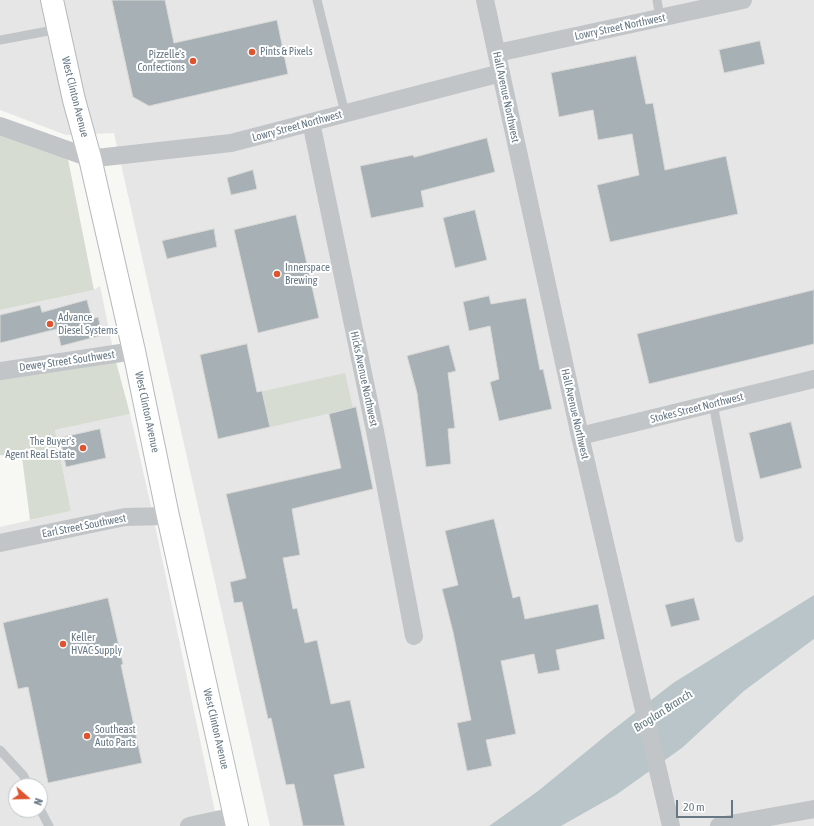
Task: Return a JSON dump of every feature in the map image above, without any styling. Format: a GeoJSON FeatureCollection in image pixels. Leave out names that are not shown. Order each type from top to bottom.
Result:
{"type":"FeatureCollection","features":[{"type":"Feature","properties":{"kind":"street","name":"West Clinton Avenue"},"geometry":{"type":"LineString","coordinates":[[52,0],[74,100],[90,158],[134,351],[168,516],[236,821]]}},
{"type":"Feature","properties":{"kind":"street","name":"Hall Avenue Northwest"},"geometry":{"type":"LineString","coordinates":[[485,0],[580,436],[671,826]]}},
{"type":"Feature","properties":{"kind":"street","name":"Lowry Street Northwest"},"geometry":{"type":"LineString","coordinates":[[497,53],[743,0]]}},
{"type":"Feature","properties":{"kind":"street","name":"Lowry Street Northwest"},"geometry":{"type":"LineString","coordinates":[[90,158],[231,143],[501,73]]}},
{"type":"Feature","properties":{"kind":"street","name":"Hicks Avenue Northwest"},"geometry":{"type":"LineString","coordinates":[[311,122],[375,431],[414,636]]}},
{"type":"Feature","properties":{"kind":"street"},"geometry":{"type":"LineString","coordinates":[[0,126],[90,158]]}},
{"type":"Feature","properties":{"kind":"street","name":"Dewey Street Southwest"},"geometry":{"type":"LineString","coordinates":[[0,371],[134,351]]}},
{"type":"Feature","properties":{"kind":"street","name":"Stokes Street Northwest"},"geometry":{"type":"LineString","coordinates":[[580,436],[814,379]]}},
{"type":"Feature","properties":{"kind":"street","name":"Earl Street Southwest"},"geometry":{"type":"LineString","coordinates":[[0,543],[125,517],[168,516]]}},
{"type":"Feature","properties":{"kind":"street"},"geometry":{"type":"LineString","coordinates":[[719,826],[814,808]]}},
{"type":"Feature","properties":{"kind":"street"},"geometry":{"type":"LineString","coordinates":[[189,826],[236,821]]}},
{"type":"Feature","properties":{"kind":"lane"},"geometry":{"type":"LineString","coordinates":[[317,0],[345,113]]}},
{"type":"Feature","properties":{"kind":"lane"},"geometry":{"type":"LineString","coordinates":[[657,0],[660,18]]}},
{"type":"Feature","properties":{"kind":"lane"},"geometry":{"type":"LineString","coordinates":[[0,40],[59,29]]}},
{"type":"Feature","properties":{"kind":"lane"},"geometry":{"type":"LineString","coordinates":[[713,404],[740,538]]}},
{"type":"Feature","properties":{"kind":"lane"},"geometry":{"type":"LineString","coordinates":[[0,750],[25,778]]}},
{"type":"Feature","properties":{"kind":"shaded area"},"geometry":{"type":"Polygon","coordinates":[[[0,0],[814,0],[814,595],[673,683],[538,791],[489,826],[270,826],[114,133],[66,135],[0,110],[0,0]]]}},
{"type":"Feature","properties":{"kind":"shaded area"},"geometry":{"type":"Polygon","coordinates":[[[0,133],[67,154],[94,290],[0,310],[0,133]]]}},
{"type":"Feature","properties":{"kind":"shaded area"},"geometry":{"type":"Polygon","coordinates":[[[100,286],[114,354],[0,380],[0,310],[94,290],[100,286]]]}},
{"type":"Feature","properties":{"kind":"shaded area"},"geometry":{"type":"Polygon","coordinates":[[[114,354],[130,414],[55,430],[71,511],[30,520],[22,457],[0,455],[0,380],[114,354]]]}},
{"type":"Feature","properties":{"kind":"shaded area"},"geometry":{"type":"Polygon","coordinates":[[[345,373],[353,408],[218,439],[210,403],[345,373]]]}},
{"type":"Feature","properties":{"kind":"shaded area"},"geometry":{"type":"Polygon","coordinates":[[[130,414],[151,506],[218,826],[0,826],[0,527],[71,511],[55,430],[130,414]]]}},
{"type":"Feature","properties":{"kind":"shaded area"},"geometry":{"type":"Polygon","coordinates":[[[814,639],[814,826],[561,826],[616,795],[682,748],[744,691],[814,639]]]}},
{"type":"Feature","properties":{"kind":"water","name":"Broglan Branch"},"geometry":{"type":"Polygon","coordinates":[[[814,595],[814,639],[744,691],[682,748],[616,795],[561,826],[489,826],[538,791],[673,683],[814,595]]]}},
{"type":"Feature","properties":{"kind":"building"},"geometry":{"type":"Polygon","coordinates":[[[112,0],[165,0],[174,43],[277,20],[288,74],[149,106],[133,97],[112,0]]]}},
{"type":"Feature","properties":{"kind":"building"},"geometry":{"type":"Polygon","coordinates":[[[760,41],[765,64],[724,73],[719,50],[760,41]]]}},
{"type":"Feature","properties":{"kind":"building"},"geometry":{"type":"Polygon","coordinates":[[[636,56],[646,104],[653,103],[665,170],[726,156],[738,214],[610,242],[597,185],[639,175],[632,134],[598,140],[593,110],[559,117],[551,73],[636,56]]]}},
{"type":"Feature","properties":{"kind":"building"},"geometry":{"type":"Polygon","coordinates":[[[487,138],[495,172],[421,191],[424,207],[371,218],[360,166],[413,155],[414,157],[487,138]]]}},
{"type":"Feature","properties":{"kind":"building"},"geometry":{"type":"Polygon","coordinates":[[[253,170],[257,189],[231,195],[227,178],[253,170]]]}},
{"type":"Feature","properties":{"kind":"building"},"geometry":{"type":"Polygon","coordinates":[[[475,210],[487,260],[455,268],[443,218],[475,210]]]}},
{"type":"Feature","properties":{"kind":"building","name":"Innerspace Brewing"},"geometry":{"type":"Polygon","coordinates":[[[296,215],[319,318],[258,333],[234,230],[296,215]]]}},
{"type":"Feature","properties":{"kind":"building"},"geometry":{"type":"Polygon","coordinates":[[[214,229],[217,247],[167,259],[162,241],[214,229]]]}},
{"type":"Feature","properties":{"kind":"building"},"geometry":{"type":"Polygon","coordinates":[[[814,290],[814,344],[649,384],[637,334],[814,290]]]}},
{"type":"Feature","properties":{"kind":"building"},"geometry":{"type":"Polygon","coordinates":[[[489,296],[491,304],[526,298],[540,370],[543,369],[552,409],[499,421],[490,382],[499,379],[490,326],[469,331],[463,302],[489,296]]]}},
{"type":"Feature","properties":{"kind":"building","name":"Advance Diesel Systems"},"geometry":{"type":"Polygon","coordinates":[[[87,300],[92,319],[98,317],[103,335],[61,346],[57,329],[0,343],[0,315],[40,305],[42,312],[87,300]]]}},
{"type":"Feature","properties":{"kind":"building"},"geometry":{"type":"Polygon","coordinates":[[[247,344],[257,392],[262,391],[270,427],[218,439],[200,355],[247,344]]]}},
{"type":"Feature","properties":{"kind":"building"},"geometry":{"type":"Polygon","coordinates":[[[449,345],[456,371],[448,373],[455,428],[448,429],[451,464],[426,467],[417,393],[407,356],[449,345]]]}},
{"type":"Feature","properties":{"kind":"building"},"geometry":{"type":"Polygon","coordinates":[[[356,407],[373,489],[292,509],[300,555],[283,558],[293,609],[297,608],[305,643],[317,640],[331,704],[350,700],[365,768],[334,775],[345,826],[303,826],[294,784],[286,785],[271,718],[268,719],[242,602],[234,603],[230,582],[246,578],[226,494],[341,468],[329,414],[356,407]]]}},
{"type":"Feature","properties":{"kind":"building"},"geometry":{"type":"Polygon","coordinates":[[[791,422],[802,468],[760,479],[749,433],[791,422]]]}},
{"type":"Feature","properties":{"kind":"building","name":"The Buyer's Agent Real Estate"},"geometry":{"type":"Polygon","coordinates":[[[100,429],[106,458],[66,467],[60,438],[100,429]]]}},
{"type":"Feature","properties":{"kind":"building"},"geometry":{"type":"Polygon","coordinates":[[[494,519],[513,598],[520,596],[525,619],[598,604],[605,639],[556,650],[560,670],[538,674],[534,654],[501,661],[516,734],[486,740],[492,766],[467,771],[457,723],[471,720],[453,632],[442,589],[458,585],[445,531],[494,519]]]}},
{"type":"Feature","properties":{"kind":"building"},"geometry":{"type":"Polygon","coordinates":[[[108,598],[123,664],[121,665],[142,763],[48,783],[28,687],[18,689],[3,623],[108,598]]]}},
{"type":"Feature","properties":{"kind":"building"},"geometry":{"type":"Polygon","coordinates":[[[694,598],[700,620],[671,627],[665,605],[694,598]]]}},
{"type":"Feature","properties":{"kind":"place","name":"Pints & Pixels"},"geometry":{"type":"Point","coordinates":[252,52]}},
{"type":"Feature","properties":{"kind":"place","name":"Pizzelle's Confections"},"geometry":{"type":"Point","coordinates":[193,61]}},
{"type":"Feature","properties":{"kind":"place","name":"Innerspace Brewing"},"geometry":{"type":"Point","coordinates":[277,274]}},
{"type":"Feature","properties":{"kind":"place","name":"Advance Diesel Systems"},"geometry":{"type":"Point","coordinates":[50,324]}},
{"type":"Feature","properties":{"kind":"place","name":"The Buyer's Agent Real Estate"},"geometry":{"type":"Point","coordinates":[83,448]}},
{"type":"Feature","properties":{"kind":"place","name":"Keller HVAC Supply"},"geometry":{"type":"Point","coordinates":[63,644]}},
{"type":"Feature","properties":{"kind":"place","name":"Southeast Auto Parts"},"geometry":{"type":"Point","coordinates":[87,736]}}]}
